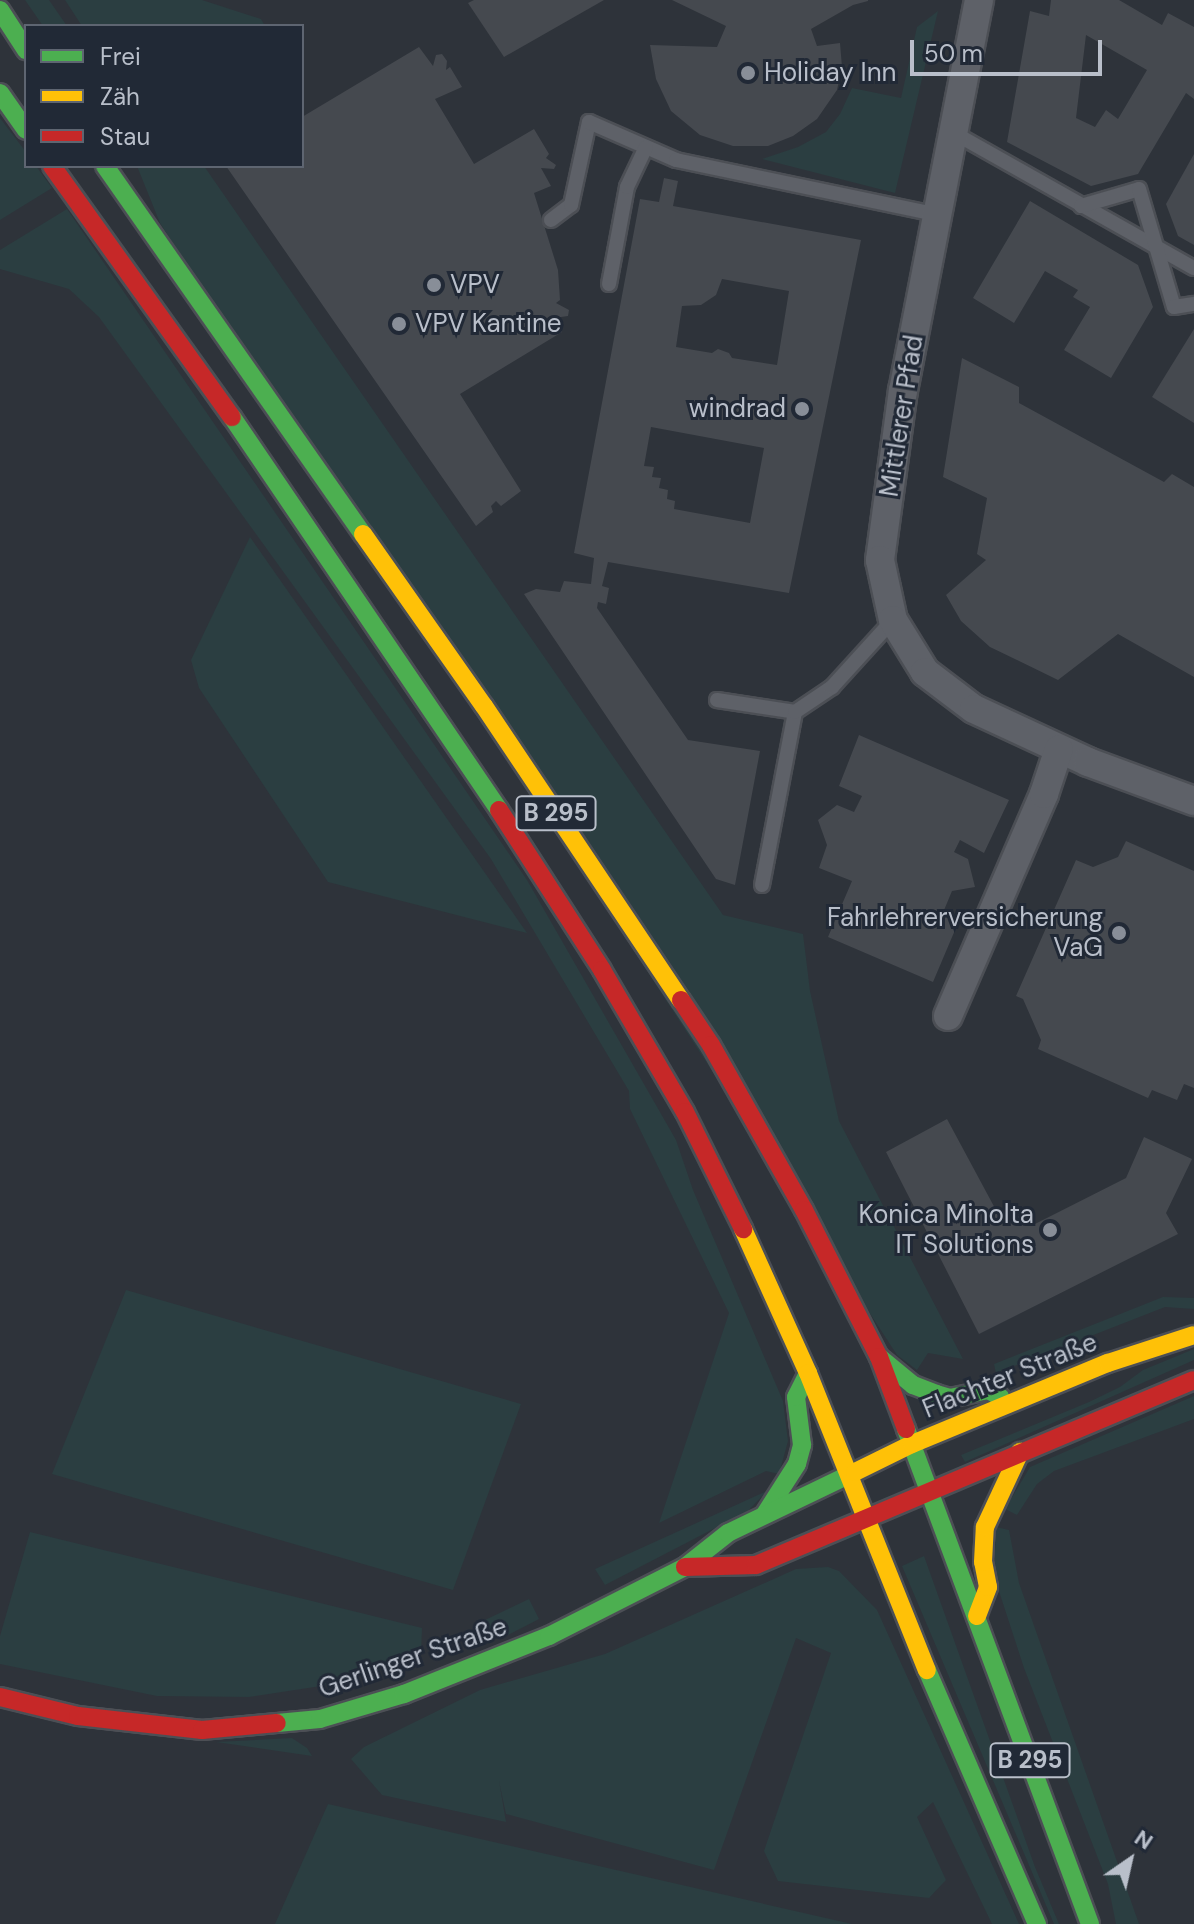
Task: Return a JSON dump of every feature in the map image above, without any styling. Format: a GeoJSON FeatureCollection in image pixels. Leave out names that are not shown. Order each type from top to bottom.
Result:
{"type":"FeatureCollection","features":[{"type":"Feature","properties":{"kind":"main road"},"geometry":{"type":"LineString","coordinates":[[17,0],[24,30]]}},
{"type":"Feature","properties":{"kind":"main road"},"geometry":{"type":"LineString","coordinates":[[0,10],[24,47]]}},
{"type":"Feature","properties":{"kind":"main road"},"geometry":{"type":"LineString","coordinates":[[0,93],[24,127]]}},
{"type":"Feature","properties":{"kind":"main road","name":"B 295"},"geometry":{"type":"LineString","coordinates":[[53,168],[275,478],[453,739],[602,970],[712,1165],[808,1373],[943,1711],[1037,1924]]}},
{"type":"Feature","properties":{"kind":"main road","name":"B 295"},"geometry":{"type":"LineString","coordinates":[[106,168],[484,706],[711,1045],[804,1210],[879,1357],[1090,1924]]}},
{"type":"Feature","properties":{"kind":"main road","name":"Flachter Straße"},"geometry":{"type":"LineString","coordinates":[[848,1473],[1140,1351],[1194,1335]]}},
{"type":"Feature","properties":{"kind":"main road"},"geometry":{"type":"LineString","coordinates":[[879,1357],[913,1385],[936,1394],[950,1398],[989,1390],[1010,1403]]}},
{"type":"Feature","properties":{"kind":"main road"},"geometry":{"type":"LineString","coordinates":[[763,1516],[797,1464],[802,1445],[796,1397],[808,1373]]}},
{"type":"Feature","properties":{"kind":"main road"},"geometry":{"type":"LineString","coordinates":[[868,1520],[1020,1452],[1194,1380]]}},
{"type":"Feature","properties":{"kind":"main road"},"geometry":{"type":"LineString","coordinates":[[977,1616],[988,1587],[983,1562],[985,1527],[1004,1480],[1020,1452]]}},
{"type":"Feature","properties":{"kind":"main road","name":"Gerlinger Straße"},"geometry":{"type":"LineString","coordinates":[[0,1697],[78,1716],[202,1730],[320,1719],[404,1694],[549,1636],[685,1567],[728,1533],[848,1473]]}},
{"type":"Feature","properties":{"kind":"main road","name":"Gerlinger Straße"},"geometry":{"type":"LineString","coordinates":[[685,1567],[756,1565],[868,1520]]}},
{"type":"Feature","properties":{"kind":"street","name":"Mittlerer Pfad"},"geometry":{"type":"LineString","coordinates":[[979,0],[903,390],[880,560],[893,620],[925,672],[974,709],[1059,749],[1194,801]]}},
{"type":"Feature","properties":{"kind":"street"},"geometry":{"type":"LineString","coordinates":[[948,1016],[1044,794],[1059,749]]}},
{"type":"Feature","properties":{"kind":"lane"},"geometry":{"type":"LineString","coordinates":[[551,220],[571,205],[589,122],[676,160],[939,215]]}},
{"type":"Feature","properties":{"kind":"lane"},"geometry":{"type":"LineString","coordinates":[[954,133],[1194,268]]}},
{"type":"Feature","properties":{"kind":"lane"},"geometry":{"type":"LineString","coordinates":[[609,284],[627,187],[646,147]]}},
{"type":"Feature","properties":{"kind":"lane"},"geometry":{"type":"LineString","coordinates":[[1081,206],[1139,189],[1174,307],[1194,304]]}},
{"type":"Feature","properties":{"kind":"lane"},"geometry":{"type":"LineString","coordinates":[[717,700],[795,712],[832,687],[893,620]]}},
{"type":"Feature","properties":{"kind":"lane"},"geometry":{"type":"LineString","coordinates":[[762,885],[795,712]]}},
{"type":"Feature","properties":{"kind":"shaded area"},"geometry":{"type":"Polygon","coordinates":[[[25,0],[49,0],[66,24],[42,24],[25,0]]]}},
{"type":"Feature","properties":{"kind":"shaded area"},"geometry":{"type":"Polygon","coordinates":[[[65,0],[202,0],[261,19],[264,24],[81,24],[65,0]]]}},
{"type":"Feature","properties":{"kind":"shaded area"},"geometry":{"type":"Polygon","coordinates":[[[938,11],[895,193],[762,159],[798,147],[826,132],[840,114],[852,88],[901,98],[917,27],[938,11]]]}},
{"type":"Feature","properties":{"kind":"shaded area"},"geometry":{"type":"Polygon","coordinates":[[[0,118],[24,149],[24,168],[37,168],[52,188],[0,220],[0,118]]]}},
{"type":"Feature","properties":{"kind":"shaded area"},"geometry":{"type":"Polygon","coordinates":[[[138,168],[205,168],[723,915],[803,934],[810,991],[839,1121],[963,1359],[928,1353],[917,1370],[897,1355],[160,223],[138,168]]]}},
{"type":"Feature","properties":{"kind":"shaded area"},"geometry":{"type":"Polygon","coordinates":[[[67,209],[527,880],[676,1140],[693,1190],[783,1401],[788,1441],[779,1474],[766,1471],[659,1523],[729,1313],[630,1109],[629,1091],[491,859],[99,317],[69,289],[0,269],[0,250],[67,209]]]}},
{"type":"Feature","properties":{"kind":"shaded area"},"geometry":{"type":"Polygon","coordinates":[[[250,537],[527,933],[328,882],[199,688],[191,660],[250,537]]]}},
{"type":"Feature","properties":{"kind":"shaded area"},"geometry":{"type":"Polygon","coordinates":[[[126,1290],[521,1404],[453,1590],[52,1474],[126,1290]]]}},
{"type":"Feature","properties":{"kind":"shaded area"},"geometry":{"type":"Polygon","coordinates":[[[1163,1297],[1194,1298],[1194,1309],[1165,1307],[996,1373],[994,1364],[1163,1297]]]}},
{"type":"Feature","properties":{"kind":"shaded area"},"geometry":{"type":"Polygon","coordinates":[[[1194,1349],[1194,1360],[965,1462],[961,1455],[1089,1402],[1120,1387],[1143,1370],[1194,1349]]]}},
{"type":"Feature","properties":{"kind":"shaded area"},"geometry":{"type":"Polygon","coordinates":[[[1194,1396],[1194,1419],[1054,1471],[1037,1484],[1017,1515],[1005,1509],[1030,1467],[1194,1396]]]}},
{"type":"Feature","properties":{"kind":"shaded area"},"geometry":{"type":"Polygon","coordinates":[[[767,1491],[748,1511],[605,1585],[595,1569],[767,1491]]]}},
{"type":"Feature","properties":{"kind":"shaded area"},"geometry":{"type":"Polygon","coordinates":[[[996,1527],[1009,1530],[1019,1583],[1139,1924],[1116,1924],[1108,1884],[1024,1668],[994,1576],[996,1527]]]}},
{"type":"Feature","properties":{"kind":"shaded area"},"geometry":{"type":"Polygon","coordinates":[[[30,1532],[422,1628],[421,1654],[321,1686],[249,1697],[157,1696],[0,1664],[0,1636],[30,1532]]]}},
{"type":"Feature","properties":{"kind":"shaded area"},"geometry":{"type":"Polygon","coordinates":[[[924,1556],[1035,1867],[1059,1924],[1054,1924],[902,1566],[924,1556]]]}},
{"type":"Feature","properties":{"kind":"shaded area"},"geometry":{"type":"Polygon","coordinates":[[[828,1567],[839,1571],[877,1610],[1019,1924],[992,1924],[933,1802],[917,1817],[946,1880],[929,1898],[778,1881],[764,1851],[831,1653],[796,1638],[714,1870],[506,1814],[499,1781],[506,1822],[382,1795],[351,1759],[364,1747],[480,1690],[605,1654],[796,1569],[828,1567]]]}},
{"type":"Feature","properties":{"kind":"shaded area"},"geometry":{"type":"Polygon","coordinates":[[[529,1599],[539,1619],[502,1638],[480,1633],[483,1621],[529,1599]]]}},
{"type":"Feature","properties":{"kind":"shaded area"},"geometry":{"type":"Polygon","coordinates":[[[292,1738],[307,1748],[312,1756],[216,1742],[292,1738]]]}},
{"type":"Feature","properties":{"kind":"shaded area"},"geometry":{"type":"Polygon","coordinates":[[[328,1804],[852,1924],[275,1924],[328,1804]]]}},
{"type":"Feature","properties":{"kind":"building"},"geometry":{"type":"Polygon","coordinates":[[[474,0],[604,0],[504,57],[468,3],[474,0]]]}},
{"type":"Feature","properties":{"kind":"building","name":"Holiday Inn"},"geometry":{"type":"Polygon","coordinates":[[[672,0],[868,1],[853,5],[811,29],[817,46],[840,43],[842,67],[837,90],[817,119],[793,136],[768,146],[733,146],[700,135],[671,111],[656,79],[650,45],[717,47],[726,26],[672,0]]]}},
{"type":"Feature","properties":{"kind":"building"},"geometry":{"type":"Polygon","coordinates":[[[1051,0],[1119,0],[1162,25],[1168,13],[1194,27],[1194,99],[1186,93],[1138,174],[1091,186],[1007,142],[1030,11],[1049,16],[1051,0]],[[1086,35],[1076,118],[1095,127],[1106,110],[1118,119],[1147,70],[1086,35]]]}},
{"type":"Feature","properties":{"kind":"building","name":"VPV"},"geometry":{"type":"Polygon","coordinates":[[[419,47],[433,66],[436,55],[442,54],[447,61],[446,70],[450,67],[462,87],[435,99],[474,164],[534,129],[549,154],[546,158],[556,165],[554,169],[541,168],[551,186],[534,193],[558,270],[560,300],[556,303],[569,310],[568,316],[554,318],[562,332],[460,394],[521,491],[501,506],[496,501],[491,506],[493,512],[476,526],[227,168],[304,168],[304,116],[419,47]]]}},
{"type":"Feature","properties":{"kind":"building"},"geometry":{"type":"Polygon","coordinates":[[[1194,154],[1194,245],[1178,236],[1166,204],[1194,154]]]}},
{"type":"Feature","properties":{"kind":"building"},"geometry":{"type":"Polygon","coordinates":[[[664,178],[678,181],[673,206],[861,240],[789,593],[608,562],[602,586],[609,588],[606,604],[598,602],[597,608],[688,740],[760,751],[735,885],[716,879],[524,594],[536,589],[560,592],[564,581],[591,584],[594,558],[574,553],[640,199],[659,202],[664,178]],[[722,279],[716,295],[701,305],[682,306],[676,347],[712,353],[718,349],[729,353],[732,358],[777,365],[789,291],[722,279]],[[651,427],[644,466],[654,467],[652,477],[661,478],[659,488],[668,490],[667,499],[675,501],[674,509],[750,523],[764,448],[651,427]]]}},
{"type":"Feature","properties":{"kind":"building"},"geometry":{"type":"Polygon","coordinates":[[[1030,201],[1138,265],[1153,307],[1111,378],[1064,350],[1090,307],[1073,297],[1078,290],[1045,271],[1014,323],[973,298],[1030,201]]]}},
{"type":"Feature","properties":{"kind":"building"},"geometry":{"type":"Polygon","coordinates":[[[1194,329],[1194,423],[1152,397],[1194,329]]]}},
{"type":"Feature","properties":{"kind":"building"},"geometry":{"type":"Polygon","coordinates":[[[962,358],[1019,387],[1019,403],[1164,482],[1172,474],[1194,487],[1194,677],[1118,634],[1058,680],[990,647],[961,621],[946,595],[986,560],[977,554],[987,498],[943,477],[962,358]]]}},
{"type":"Feature","properties":{"kind":"building"},"geometry":{"type":"Polygon","coordinates":[[[859,735],[1009,800],[984,853],[960,840],[954,852],[968,859],[975,887],[952,891],[942,915],[958,923],[933,982],[828,937],[852,881],[819,868],[827,845],[818,820],[837,805],[854,812],[862,796],[839,786],[859,735]]]}},
{"type":"Feature","properties":{"kind":"building","name":"Fahrlehrerversicherung VaG"},"geometry":{"type":"Polygon","coordinates":[[[1126,841],[1194,871],[1194,1088],[1184,1084],[1177,1100],[1152,1090],[1148,1098],[1038,1049],[1041,1040],[1023,999],[1016,996],[1076,860],[1093,867],[1118,857],[1126,841]]]}},
{"type":"Feature","properties":{"kind":"building","name":"Konica Minolta IT Solutions"},"geometry":{"type":"Polygon","coordinates":[[[947,1119],[997,1212],[1017,1210],[1031,1226],[1126,1178],[1144,1137],[1192,1159],[1166,1213],[1178,1234],[979,1334],[886,1152],[947,1119]]]}},
{"type":"Feature","properties":{"kind":"traffic: fast"},"geometry":{"type":"LineString","coordinates":[[0,10],[24,47]]}},
{"type":"Feature","properties":{"kind":"traffic: fast"},"geometry":{"type":"LineString","coordinates":[[0,93],[24,127]]}},
{"type":"Feature","properties":{"kind":"traffic: fast"},"geometry":{"type":"LineString","coordinates":[[106,168],[363,534]]}},
{"type":"Feature","properties":{"kind":"traffic: fast"},"geometry":{"type":"LineString","coordinates":[[232,417],[499,810]]}},
{"type":"Feature","properties":{"kind":"traffic: fast"},"geometry":{"type":"LineString","coordinates":[[879,1357],[913,1385],[936,1394],[950,1398],[989,1390],[1000,1397]]}},
{"type":"Feature","properties":{"kind":"traffic: fast"},"geometry":{"type":"LineString","coordinates":[[765,1514],[797,1464],[802,1445],[796,1397],[808,1373]]}},
{"type":"Feature","properties":{"kind":"traffic: fast"},"geometry":{"type":"LineString","coordinates":[[906,1429],[1090,1924]]}},
{"type":"Feature","properties":{"kind":"traffic: fast"},"geometry":{"type":"LineString","coordinates":[[277,1723],[320,1719],[404,1694],[549,1636],[685,1567],[728,1533],[855,1472]]}},
{"type":"Feature","properties":{"kind":"traffic: fast"},"geometry":{"type":"LineString","coordinates":[[927,1670],[1037,1924]]}},
{"type":"Feature","properties":{"kind":"traffic: slow"},"geometry":{"type":"LineString","coordinates":[[363,534],[484,706],[681,1000]]}},
{"type":"Feature","properties":{"kind":"traffic: slow"},"geometry":{"type":"LineString","coordinates":[[743,1229],[808,1373],[927,1670]]}},
{"type":"Feature","properties":{"kind":"traffic: slow"},"geometry":{"type":"LineString","coordinates":[[855,1472],[912,1444],[1108,1363],[1194,1335]]}},
{"type":"Feature","properties":{"kind":"traffic: slow"},"geometry":{"type":"LineString","coordinates":[[977,1616],[988,1587],[983,1562],[985,1527],[1020,1452]]}},
{"type":"Feature","properties":{"kind":"traffic: jam"},"geometry":{"type":"LineString","coordinates":[[53,168],[232,417]]}},
{"type":"Feature","properties":{"kind":"traffic: jam"},"geometry":{"type":"LineString","coordinates":[[499,810],[602,970],[685,1112],[743,1229]]}},
{"type":"Feature","properties":{"kind":"traffic: jam"},"geometry":{"type":"LineString","coordinates":[[681,1000],[711,1045],[804,1210],[879,1357],[906,1429]]}},
{"type":"Feature","properties":{"kind":"traffic: jam"},"geometry":{"type":"LineString","coordinates":[[685,1567],[756,1565],[1194,1380]]}},
{"type":"Feature","properties":{"kind":"traffic: jam"},"geometry":{"type":"LineString","coordinates":[[0,1697],[78,1716],[202,1730],[277,1723]]}},
{"type":"Feature","properties":{"kind":"place","name":"Holiday Inn"},"geometry":{"type":"Point","coordinates":[748,73]}},
{"type":"Feature","properties":{"kind":"place","name":"VPV"},"geometry":{"type":"Point","coordinates":[434,285]}},
{"type":"Feature","properties":{"kind":"place","name":"VPV Kantine"},"geometry":{"type":"Point","coordinates":[399,324]}},
{"type":"Feature","properties":{"kind":"place","name":"windrad"},"geometry":{"type":"Point","coordinates":[802,409]}},
{"type":"Feature","properties":{"kind":"place","name":"Fahrlehrerversicherung VaG"},"geometry":{"type":"Point","coordinates":[1119,933]}},
{"type":"Feature","properties":{"kind":"place","name":"Konica Minolta IT Solutions"},"geometry":{"type":"Point","coordinates":[1050,1230]}}]}
